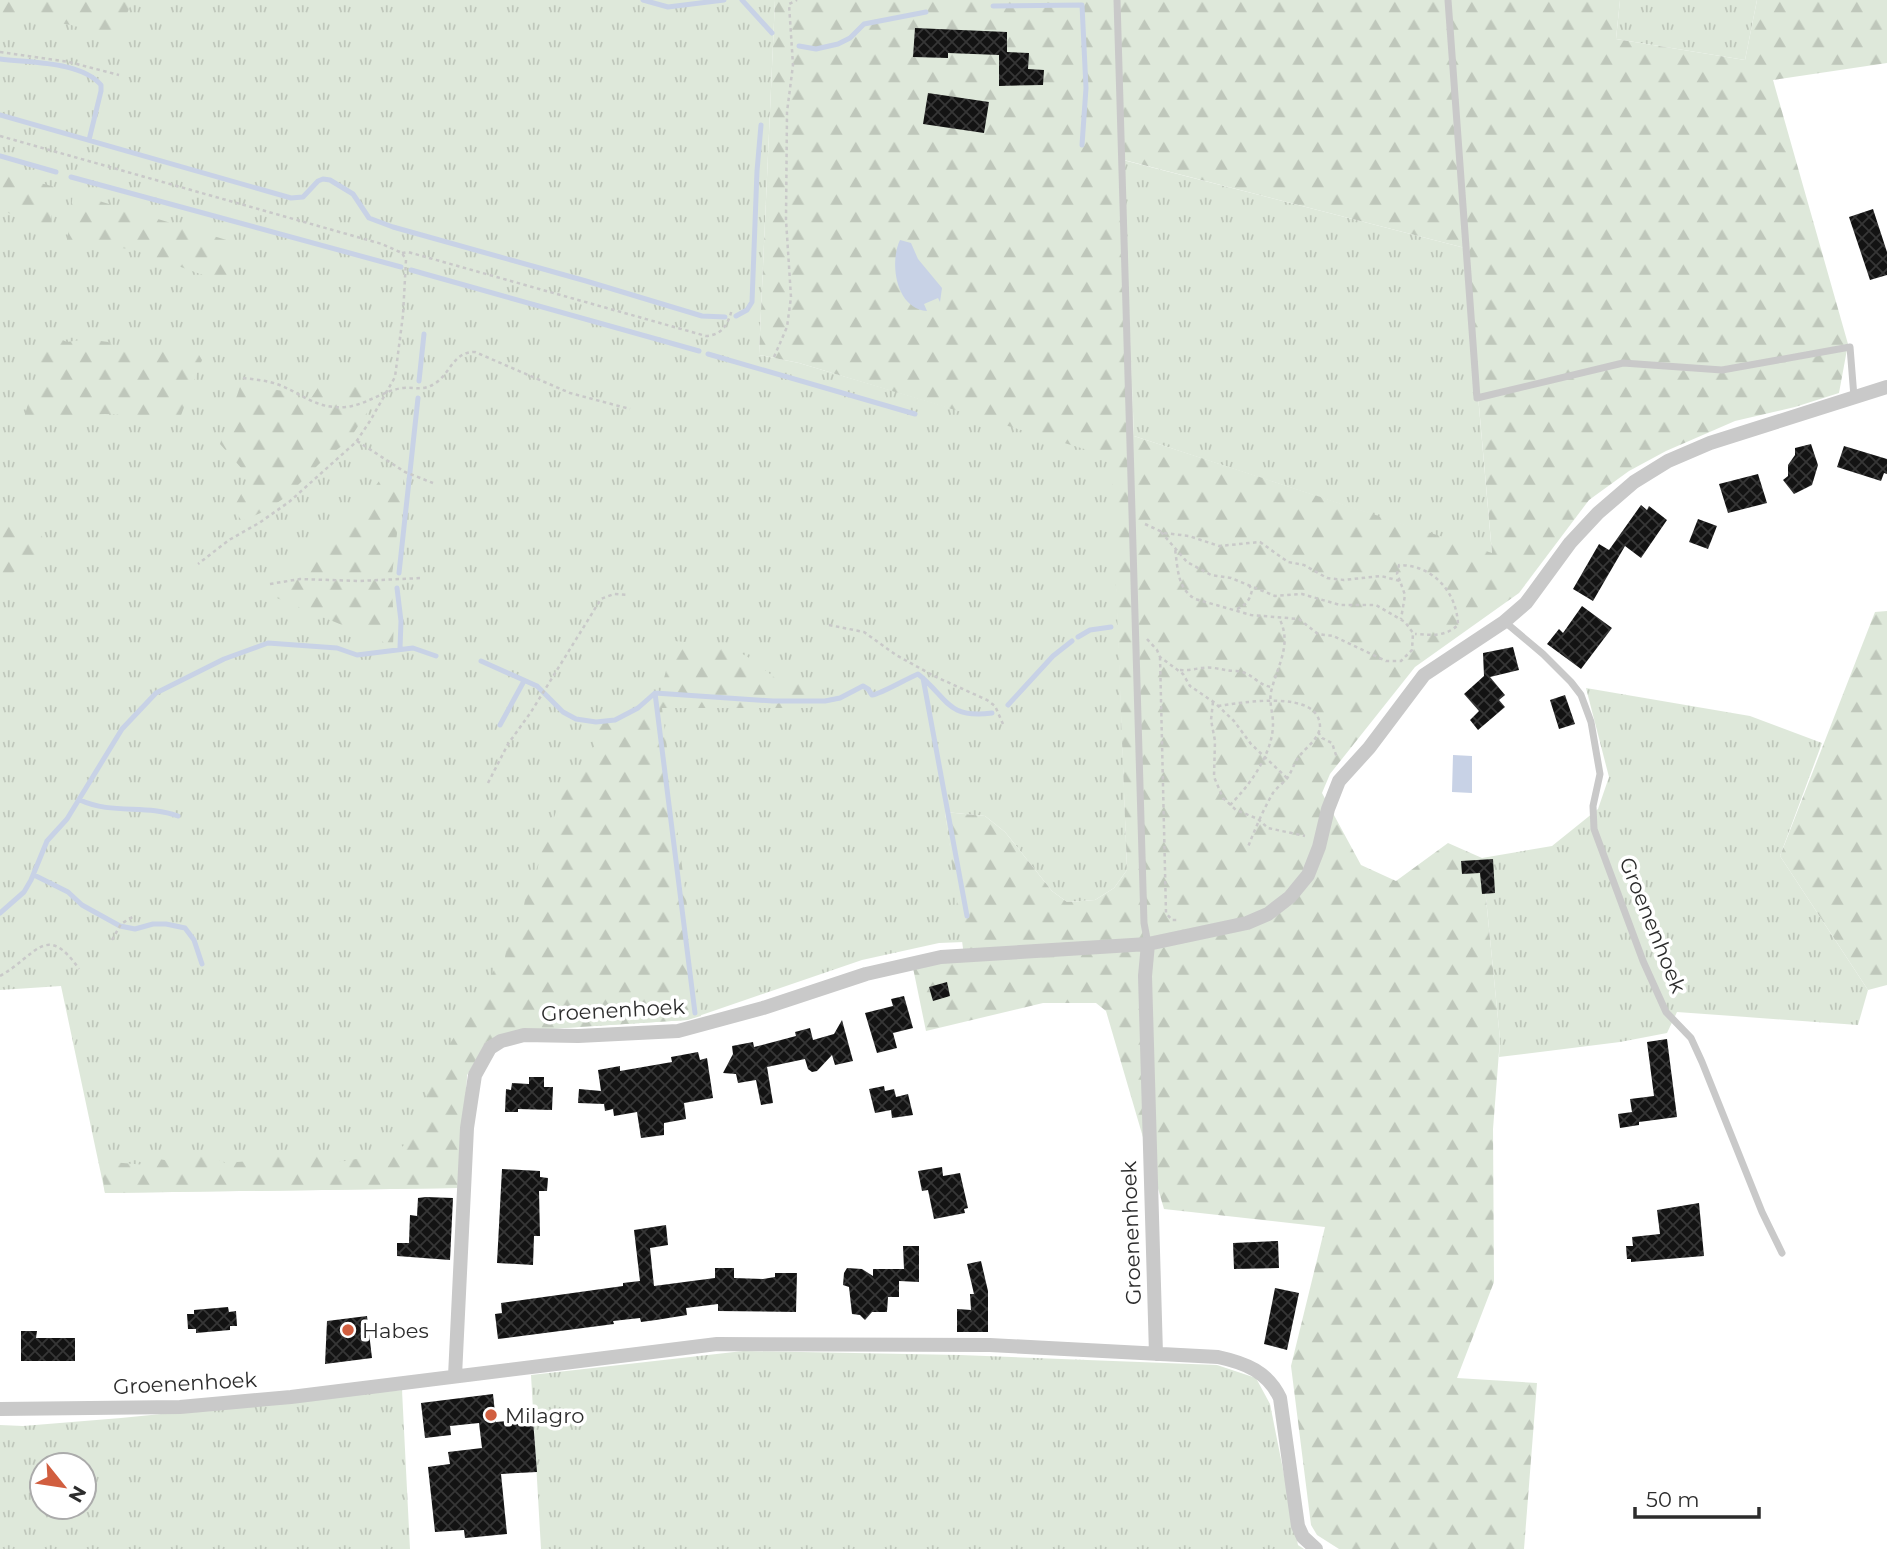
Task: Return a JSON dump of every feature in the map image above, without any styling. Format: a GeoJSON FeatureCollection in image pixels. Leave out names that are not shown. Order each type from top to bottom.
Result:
{"type":"FeatureCollection","features":[{"type":"Feature","properties":{"kind":"street","name":"Groenenhoek"},"geometry":{"type":"LineString","coordinates":[[455,1376],[467,1128],[475,1075],[490,1048],[501,1041],[524,1035],[578,1036],[678,1031],[763,1008],[866,974],[941,957],[1148,944],[1247,923],[1268,914],[1290,897],[1308,875],[1339,781],[1369,748],[1424,675],[1504,622],[1526,603],[1570,543],[1598,513],[1634,482],[1668,461],[1746,431],[1887,387]]}},
{"type":"Feature","properties":{"kind":"street","name":"Groenenhoek"},"geometry":{"type":"LineString","coordinates":[[1148,944],[1146,976],[1156,1354]]}},
{"type":"Feature","properties":{"kind":"street","name":"Groenenhoek"},"geometry":{"type":"LineString","coordinates":[[0,1409],[180,1407],[291,1397],[717,1345],[990,1345],[1218,1357],[1238,1361],[1266,1376],[1274,1385],[1280,1398],[1298,1526],[1303,1537],[1316,1549]]}},
{"type":"Feature","properties":{"kind":"lane"},"geometry":{"type":"LineString","coordinates":[[1117,0],[1144,923],[1148,944]]}},
{"type":"Feature","properties":{"kind":"lane"},"geometry":{"type":"LineString","coordinates":[[1448,0],[1477,398],[1623,363],[1722,370],[1850,347],[1854,397]]}},
{"type":"Feature","properties":{"kind":"lane","name":"Groenenhoek"},"geometry":{"type":"LineString","coordinates":[[1504,622],[1543,654],[1581,695],[1591,722],[1600,774],[1593,806],[1594,829],[1610,874],[1666,1012],[1691,1038],[1762,1212],[1782,1252]]}},
{"type":"Feature","properties":{"kind":"path"},"geometry":{"type":"LineString","coordinates":[[774,357],[787,327],[791,297],[786,219],[787,112],[793,65],[789,4],[797,0]]}},
{"type":"Feature","properties":{"kind":"path"},"geometry":{"type":"LineString","coordinates":[[0,52],[69,62],[120,75]]}},
{"type":"Feature","properties":{"kind":"path"},"geometry":{"type":"LineString","coordinates":[[0,136],[382,244],[402,253],[408,252],[706,336],[721,331],[730,318],[732,309]]}},
{"type":"Feature","properties":{"kind":"path"},"geometry":{"type":"LineString","coordinates":[[198,564],[229,540],[281,508],[357,441],[395,377],[407,271],[402,253]]}},
{"type":"Feature","properties":{"kind":"path"},"geometry":{"type":"LineString","coordinates":[[243,378],[269,382],[328,407],[354,405],[403,388],[412,390],[431,386],[440,380],[455,359],[474,352],[570,393],[630,409]]}},
{"type":"Feature","properties":{"kind":"path"},"geometry":{"type":"LineString","coordinates":[[357,441],[413,477],[433,483]]}},
{"type":"Feature","properties":{"kind":"path"},"geometry":{"type":"LineString","coordinates":[[1132,513],[1161,532],[1189,536],[1219,546],[1260,542],[1288,562],[1304,565],[1335,580],[1381,576],[1400,581]]}},
{"type":"Feature","properties":{"kind":"path"},"geometry":{"type":"LineString","coordinates":[[1161,532],[1187,562],[1203,572],[1231,578],[1275,596],[1302,594],[1340,605],[1376,605],[1410,626],[1413,634],[1412,650],[1404,659],[1393,662],[1334,636],[1318,634],[1299,620],[1251,615],[1203,602],[1187,594],[1180,582],[1175,549]]}},
{"type":"Feature","properties":{"kind":"path"},"geometry":{"type":"LineString","coordinates":[[1401,619],[1405,595],[1397,574],[1399,565],[1432,576],[1446,585],[1457,609],[1458,625],[1445,634],[1413,634]]}},
{"type":"Feature","properties":{"kind":"path"},"geometry":{"type":"LineString","coordinates":[[270,584],[300,579],[359,581],[422,578]]}},
{"type":"Feature","properties":{"kind":"path"},"geometry":{"type":"LineString","coordinates":[[1235,610],[1249,600],[1252,590],[1249,585]]}},
{"type":"Feature","properties":{"kind":"path"},"geometry":{"type":"LineString","coordinates":[[488,783],[508,744],[538,702],[601,599],[614,594],[628,595]]}},
{"type":"Feature","properties":{"kind":"path"},"geometry":{"type":"LineString","coordinates":[[1230,805],[1245,789],[1264,756],[1273,727],[1270,701],[1284,648],[1285,632],[1279,618]]}},
{"type":"Feature","properties":{"kind":"path"},"geometry":{"type":"LineString","coordinates":[[829,625],[864,632],[896,655],[934,676],[988,700],[995,706],[1003,724]]}},
{"type":"Feature","properties":{"kind":"path"},"geometry":{"type":"LineString","coordinates":[[1135,632],[1153,643],[1160,657],[1166,913],[1172,920],[1185,919]]}},
{"type":"Feature","properties":{"kind":"path"},"geometry":{"type":"LineString","coordinates":[[1160,657],[1178,669],[1190,686],[1234,721],[1251,744],[1287,778]]}},
{"type":"Feature","properties":{"kind":"path"},"geometry":{"type":"LineString","coordinates":[[1178,669],[1215,668],[1236,671],[1252,677],[1265,687],[1272,687]]}},
{"type":"Feature","properties":{"kind":"path"},"geometry":{"type":"LineString","coordinates":[[1218,706],[1270,701],[1292,702],[1310,708],[1319,723],[1314,741],[1274,791],[1248,848]]}},
{"type":"Feature","properties":{"kind":"path"},"geometry":{"type":"LineString","coordinates":[[1213,702],[1211,720],[1215,741],[1214,777],[1223,798],[1241,813],[1260,821],[1268,828],[1305,836],[1307,827]]}},
{"type":"Feature","properties":{"kind":"path"},"geometry":{"type":"LineString","coordinates":[[1318,732],[1322,738],[1332,743],[1338,757],[1331,765]]}},
{"type":"Feature","properties":{"kind":"path"},"geometry":{"type":"LineString","coordinates":[[112,940],[121,923],[134,916]]}},
{"type":"Feature","properties":{"kind":"path"},"geometry":{"type":"LineString","coordinates":[[0,976],[39,947],[49,944],[64,949],[79,969]]}},
{"type":"Feature","properties":{"kind":"green space"},"geometry":{"type":"Polygon","coordinates":[[[0,0],[775,0],[759,355],[799,363],[1112,456],[1127,870],[1114,888],[1095,900],[1067,902],[1052,891],[1005,832],[985,816],[945,812],[964,942],[939,943],[862,960],[687,1020],[517,1031],[486,1042],[467,1075],[458,1188],[105,1193],[61,986],[0,990],[0,0]]]}},
{"type":"Feature","properties":{"kind":"green space"},"geometry":{"type":"Polygon","coordinates":[[[0,0],[133,0],[116,38],[71,25],[0,13],[0,0]]]}},
{"type":"Feature","properties":{"kind":"green space"},"geometry":{"type":"Polygon","coordinates":[[[775,0],[1620,0],[1616,39],[1745,60],[1757,0],[1887,0],[1887,63],[1773,80],[1848,344],[1839,393],[1735,421],[1666,451],[1629,471],[1589,500],[1519,593],[1415,667],[1330,774],[1322,793],[1361,865],[1396,881],[1448,843],[1482,858],[1500,1039],[1493,1129],[1494,1282],[1457,1378],[1537,1383],[1524,1549],[1339,1549],[1317,1535],[1311,1525],[1291,1366],[1325,1227],[1164,1209],[1106,1011],[1096,1003],[1043,1003],[926,1031],[912,963],[964,956],[945,812],[985,816],[1005,832],[1052,891],[1067,902],[1095,900],[1114,888],[1127,870],[1111,457],[799,363],[759,355],[775,0]],[[1124,160],[1134,436],[1492,553],[1465,248],[1124,160]]]}},
{"type":"Feature","properties":{"kind":"green space"},"geometry":{"type":"Polygon","coordinates":[[[1620,0],[1757,0],[1745,60],[1616,39],[1620,0]]]}},
{"type":"Feature","properties":{"kind":"green space"},"geometry":{"type":"Polygon","coordinates":[[[1123,160],[1465,248],[1492,554],[1134,436],[1123,160]]]}},
{"type":"Feature","properties":{"kind":"green space"},"geometry":{"type":"Polygon","coordinates":[[[0,172],[55,187],[50,229],[6,212],[0,213],[0,172]]]}},
{"type":"Feature","properties":{"kind":"green space"},"geometry":{"type":"Polygon","coordinates":[[[73,193],[233,242],[228,284],[131,249],[67,243],[73,193]]]}},
{"type":"Feature","properties":{"kind":"green space"},"geometry":{"type":"Polygon","coordinates":[[[58,338],[67,342],[87,339],[108,342],[121,349],[195,348],[202,360],[180,418],[105,414],[24,418],[46,340],[58,338]]]}},
{"type":"Feature","properties":{"kind":"green space"},"geometry":{"type":"Polygon","coordinates":[[[241,384],[283,391],[306,406],[319,386],[359,387],[372,405],[349,440],[319,464],[286,497],[263,512],[242,521],[233,509],[250,478],[220,444],[241,384]]]}},
{"type":"Feature","properties":{"kind":"green space"},"geometry":{"type":"Polygon","coordinates":[[[389,467],[404,476],[391,583],[393,646],[267,594],[292,565],[355,515],[389,467]]]}},
{"type":"Feature","properties":{"kind":"green space"},"geometry":{"type":"Polygon","coordinates":[[[0,511],[9,511],[42,536],[42,544],[34,557],[0,581],[0,511]]]}},
{"type":"Feature","properties":{"kind":"green space"},"geometry":{"type":"Polygon","coordinates":[[[1887,611],[1887,985],[1868,990],[1780,856],[1875,612],[1887,611]]]}},
{"type":"Feature","properties":{"kind":"green space"},"geometry":{"type":"Polygon","coordinates":[[[674,641],[729,646],[775,678],[803,684],[812,701],[809,708],[662,708],[701,1016],[687,1020],[517,1031],[486,1042],[467,1075],[458,1188],[105,1193],[100,1161],[146,1165],[159,1159],[170,1161],[193,1153],[208,1154],[225,1163],[250,1161],[263,1152],[317,1153],[339,1162],[391,1153],[402,1147],[423,1126],[427,1110],[426,1095],[439,1071],[444,1053],[463,1023],[484,1005],[488,981],[494,970],[504,963],[510,928],[522,918],[526,893],[534,886],[541,852],[562,796],[591,755],[595,744],[594,734],[585,721],[605,721],[624,716],[660,693],[674,641]]]}},
{"type":"Feature","properties":{"kind":"green space"},"geometry":{"type":"Polygon","coordinates":[[[1586,688],[1750,716],[1822,743],[1780,856],[1868,990],[1858,1025],[1677,1012],[1667,1033],[1620,1042],[1499,1057],[1500,1039],[1482,858],[1552,846],[1598,809],[1609,777],[1586,688]]]}},
{"type":"Feature","properties":{"kind":"green space"},"geometry":{"type":"Polygon","coordinates":[[[743,1351],[960,1355],[1217,1365],[1256,1378],[1270,1404],[1298,1545],[1304,1549],[541,1549],[531,1375],[743,1351]]]}},
{"type":"Feature","properties":{"kind":"green space"},"geometry":{"type":"Polygon","coordinates":[[[402,1390],[410,1549],[0,1549],[0,1425],[23,1426],[402,1390]]]}},
{"type":"Feature","properties":{"kind":"water"},"geometry":{"type":"Polygon","coordinates":[[[900,240],[911,243],[918,259],[942,288],[940,302],[938,298],[924,304],[927,311],[916,308],[902,294],[895,261],[900,240]]]}},
{"type":"Feature","properties":{"kind":"water"},"geometry":{"type":"Polygon","coordinates":[[[1453,755],[1472,756],[1472,793],[1452,792],[1453,755]]]}},
{"type":"Feature","properties":{"kind":"building"},"geometry":{"type":"Polygon","coordinates":[[[915,28],[1007,32],[1007,52],[1029,53],[1028,69],[1044,70],[1043,85],[999,86],[999,55],[948,53],[948,58],[913,57],[915,28]]]}},
{"type":"Feature","properties":{"kind":"building"},"geometry":{"type":"Polygon","coordinates":[[[928,93],[989,102],[984,133],[923,124],[928,93]]]}},
{"type":"Feature","properties":{"kind":"building"},"geometry":{"type":"Polygon","coordinates":[[[1873,209],[1887,252],[1887,275],[1870,280],[1849,217],[1873,209]]]}},
{"type":"Feature","properties":{"kind":"building"},"geometry":{"type":"Polygon","coordinates":[[[1811,444],[1818,465],[1812,485],[1794,494],[1783,480],[1788,476],[1788,465],[1795,455],[1795,448],[1811,444]]]}},
{"type":"Feature","properties":{"kind":"building"},"geometry":{"type":"Polygon","coordinates":[[[1844,446],[1887,459],[1887,474],[1884,473],[1881,481],[1837,467],[1844,446]]]}},
{"type":"Feature","properties":{"kind":"building"},"geometry":{"type":"Polygon","coordinates":[[[1758,474],[1767,503],[1728,513],[1719,484],[1758,474]]]}},
{"type":"Feature","properties":{"kind":"building"},"geometry":{"type":"Polygon","coordinates":[[[1641,505],[1647,510],[1649,506],[1667,520],[1641,558],[1625,546],[1593,601],[1573,589],[1599,544],[1609,550],[1641,505]]]}},
{"type":"Feature","properties":{"kind":"building"},"geometry":{"type":"Polygon","coordinates":[[[1698,519],[1717,526],[1708,549],[1689,542],[1698,519]]]}},
{"type":"Feature","properties":{"kind":"building"},"geometry":{"type":"Polygon","coordinates":[[[1582,606],[1612,628],[1581,669],[1547,644],[1559,629],[1563,633],[1582,606]]]}},
{"type":"Feature","properties":{"kind":"building"},"geometry":{"type":"Polygon","coordinates":[[[1513,647],[1519,670],[1490,677],[1505,695],[1499,700],[1505,707],[1478,730],[1470,720],[1479,711],[1464,694],[1484,676],[1483,653],[1513,647]]]}},
{"type":"Feature","properties":{"kind":"building"},"geometry":{"type":"Polygon","coordinates":[[[1565,695],[1575,724],[1559,729],[1550,700],[1565,695]]]}},
{"type":"Feature","properties":{"kind":"building"},"geometry":{"type":"Polygon","coordinates":[[[1493,859],[1495,893],[1482,894],[1480,873],[1462,874],[1461,861],[1493,859]]]}},
{"type":"Feature","properties":{"kind":"building"},"geometry":{"type":"Polygon","coordinates":[[[947,982],[950,996],[933,1001],[929,987],[947,982]]]}},
{"type":"Feature","properties":{"kind":"building"},"geometry":{"type":"Polygon","coordinates":[[[904,996],[913,1028],[893,1033],[897,1048],[877,1053],[865,1013],[893,1006],[891,999],[904,996]]]}},
{"type":"Feature","properties":{"kind":"building"},"geometry":{"type":"Polygon","coordinates":[[[842,1020],[853,1061],[835,1065],[832,1055],[817,1071],[812,1072],[805,1059],[767,1067],[773,1103],[761,1105],[756,1080],[738,1083],[736,1074],[723,1073],[733,1054],[732,1046],[753,1042],[754,1047],[796,1036],[795,1032],[810,1028],[813,1040],[834,1034],[842,1020]]]}},
{"type":"Feature","properties":{"kind":"building"},"geometry":{"type":"Polygon","coordinates":[[[1667,1039],[1677,1117],[1639,1122],[1639,1125],[1620,1128],[1618,1114],[1632,1112],[1630,1099],[1654,1096],[1647,1042],[1667,1039]]]}},
{"type":"Feature","properties":{"kind":"building"},"geometry":{"type":"Polygon","coordinates":[[[698,1052],[700,1060],[707,1058],[713,1098],[684,1103],[686,1119],[664,1123],[664,1135],[641,1138],[637,1112],[614,1116],[613,1109],[605,1111],[604,1104],[578,1103],[579,1089],[601,1091],[598,1070],[620,1066],[620,1071],[672,1062],[671,1057],[698,1052]]]}},
{"type":"Feature","properties":{"kind":"building"},"geometry":{"type":"Polygon","coordinates":[[[529,1077],[544,1077],[544,1087],[553,1087],[552,1110],[518,1109],[518,1112],[505,1112],[506,1089],[511,1090],[512,1083],[529,1084],[529,1077]]]}},
{"type":"Feature","properties":{"kind":"building"},"geometry":{"type":"Polygon","coordinates":[[[884,1086],[885,1091],[894,1089],[896,1097],[908,1094],[913,1115],[892,1118],[891,1110],[875,1113],[869,1089],[884,1086]]]}},
{"type":"Feature","properties":{"kind":"building"},"geometry":{"type":"Polygon","coordinates":[[[942,1167],[943,1176],[960,1173],[968,1208],[964,1209],[965,1213],[934,1219],[928,1190],[922,1191],[918,1171],[942,1167]]]}},
{"type":"Feature","properties":{"kind":"building"},"geometry":{"type":"Polygon","coordinates":[[[502,1169],[540,1171],[540,1177],[548,1178],[547,1191],[539,1191],[540,1236],[534,1236],[533,1265],[497,1263],[502,1169]]]}},
{"type":"Feature","properties":{"kind":"building"},"geometry":{"type":"Polygon","coordinates":[[[418,1198],[453,1198],[450,1260],[397,1256],[397,1243],[409,1243],[410,1215],[417,1216],[418,1198]]]}},
{"type":"Feature","properties":{"kind":"building"},"geometry":{"type":"Polygon","coordinates":[[[1699,1203],[1704,1256],[1631,1262],[1631,1259],[1627,1259],[1626,1246],[1633,1246],[1632,1237],[1660,1234],[1657,1210],[1699,1203]]]}},
{"type":"Feature","properties":{"kind":"building"},"geometry":{"type":"Polygon","coordinates":[[[666,1225],[668,1245],[650,1248],[654,1286],[715,1278],[715,1268],[734,1268],[734,1278],[763,1279],[775,1277],[775,1273],[797,1273],[796,1312],[718,1311],[718,1304],[686,1308],[687,1315],[656,1320],[641,1322],[640,1318],[613,1321],[614,1324],[498,1339],[495,1314],[502,1313],[501,1303],[623,1286],[623,1283],[640,1281],[634,1230],[666,1225]]]}},
{"type":"Feature","properties":{"kind":"building"},"geometry":{"type":"Polygon","coordinates":[[[1278,1241],[1279,1268],[1234,1269],[1233,1243],[1278,1241]]]}},
{"type":"Feature","properties":{"kind":"building"},"geometry":{"type":"Polygon","coordinates":[[[903,1246],[919,1246],[919,1282],[899,1281],[899,1297],[888,1297],[887,1312],[872,1312],[865,1320],[860,1315],[852,1314],[849,1287],[843,1285],[847,1268],[862,1269],[873,1276],[873,1269],[904,1269],[903,1246]]]}},
{"type":"Feature","properties":{"kind":"building"},"geometry":{"type":"Polygon","coordinates":[[[981,1261],[988,1291],[988,1332],[957,1332],[957,1309],[971,1310],[970,1294],[974,1294],[967,1264],[981,1261]]]}},
{"type":"Feature","properties":{"kind":"building"},"geometry":{"type":"Polygon","coordinates":[[[1275,1288],[1299,1293],[1287,1350],[1264,1344],[1275,1288]]]}},
{"type":"Feature","properties":{"kind":"building"},"geometry":{"type":"Polygon","coordinates":[[[228,1307],[229,1312],[236,1311],[237,1326],[230,1326],[230,1330],[196,1333],[196,1329],[188,1329],[187,1314],[194,1314],[194,1310],[228,1307]]]}},
{"type":"Feature","properties":{"kind":"building","name":"Habes"},"geometry":{"type":"Polygon","coordinates":[[[367,1316],[372,1358],[325,1364],[327,1321],[367,1316]]]}},
{"type":"Feature","properties":{"kind":"building"},"geometry":{"type":"Polygon","coordinates":[[[21,1331],[37,1331],[36,1338],[75,1338],[75,1361],[21,1361],[21,1331]]]}},
{"type":"Feature","properties":{"kind":"building"},"geometry":{"type":"Polygon","coordinates":[[[493,1394],[496,1422],[533,1419],[537,1472],[501,1474],[507,1534],[465,1538],[464,1530],[435,1532],[428,1467],[450,1464],[448,1452],[482,1448],[479,1423],[450,1426],[451,1435],[425,1438],[421,1403],[493,1394]]]}},
{"type":"Feature","properties":{"kind":"waterway"},"geometry":{"type":"LineString","coordinates":[[643,0],[668,7],[724,0]]}},
{"type":"Feature","properties":{"kind":"waterway"},"geometry":{"type":"LineString","coordinates":[[742,0],[772,33]]}},
{"type":"Feature","properties":{"kind":"waterway"},"geometry":{"type":"LineString","coordinates":[[993,6],[1082,5],[1086,88],[1082,145]]}},
{"type":"Feature","properties":{"kind":"waterway"},"geometry":{"type":"LineString","coordinates":[[799,46],[816,49],[838,44],[850,38],[864,24],[926,12]]}},
{"type":"Feature","properties":{"kind":"waterway"},"geometry":{"type":"LineString","coordinates":[[0,59],[68,67],[81,71],[101,85],[89,140]]}},
{"type":"Feature","properties":{"kind":"waterway"},"geometry":{"type":"LineString","coordinates":[[0,115],[291,198],[303,197],[318,181],[330,180],[353,194],[369,218],[393,227],[702,316],[725,317]]}},
{"type":"Feature","properties":{"kind":"waterway"},"geometry":{"type":"LineString","coordinates":[[736,316],[747,310],[752,302],[761,125]]}},
{"type":"Feature","properties":{"kind":"waterway"},"geometry":{"type":"LineString","coordinates":[[0,156],[56,172]]}},
{"type":"Feature","properties":{"kind":"waterway"},"geometry":{"type":"LineString","coordinates":[[71,177],[401,267]]}},
{"type":"Feature","properties":{"kind":"waterway"},"geometry":{"type":"LineString","coordinates":[[411,270],[699,351]]}},
{"type":"Feature","properties":{"kind":"waterway"},"geometry":{"type":"LineString","coordinates":[[419,381],[424,334]]}},
{"type":"Feature","properties":{"kind":"waterway"},"geometry":{"type":"LineString","coordinates":[[708,354],[915,414]]}},
{"type":"Feature","properties":{"kind":"waterway"},"geometry":{"type":"LineString","coordinates":[[399,573],[418,398]]}},
{"type":"Feature","properties":{"kind":"waterway"},"geometry":{"type":"LineString","coordinates":[[397,588],[401,621],[400,648]]}},
{"type":"Feature","properties":{"kind":"waterway"},"geometry":{"type":"LineString","coordinates":[[1078,637],[1090,630],[1111,627]]}},
{"type":"Feature","properties":{"kind":"waterway"},"geometry":{"type":"LineString","coordinates":[[1008,705],[1053,656],[1072,641]]}},
{"type":"Feature","properties":{"kind":"waterway"},"geometry":{"type":"LineString","coordinates":[[0,913],[24,892],[47,841],[67,819],[122,729],[156,693],[224,659],[268,643],[337,648],[357,655],[413,648],[436,656]]}},
{"type":"Feature","properties":{"kind":"waterway"},"geometry":{"type":"LineString","coordinates":[[481,661],[537,686],[563,712],[576,719],[596,722],[615,720],[638,708],[655,693],[773,701],[825,701],[840,698],[863,686],[872,695],[876,694],[918,674],[956,710],[965,713],[992,713]]}},
{"type":"Feature","properties":{"kind":"waterway"},"geometry":{"type":"LineString","coordinates":[[923,678],[967,916]]}},
{"type":"Feature","properties":{"kind":"waterway"},"geometry":{"type":"LineString","coordinates":[[500,725],[524,681]]}},
{"type":"Feature","properties":{"kind":"waterway"},"geometry":{"type":"LineString","coordinates":[[655,693],[695,1013]]}},
{"type":"Feature","properties":{"kind":"waterway"},"geometry":{"type":"LineString","coordinates":[[80,800],[104,807],[166,812],[178,816]]}},
{"type":"Feature","properties":{"kind":"waterway"},"geometry":{"type":"LineString","coordinates":[[34,875],[68,892],[82,905],[120,926],[135,929],[166,924],[185,928],[194,940],[202,964]]}},
{"type":"Feature","properties":{"kind":"place","name":"Habes"},"geometry":{"type":"Point","coordinates":[348,1330]}},
{"type":"Feature","properties":{"kind":"place","name":"Milagro"},"geometry":{"type":"Point","coordinates":[491,1415]}}]}
